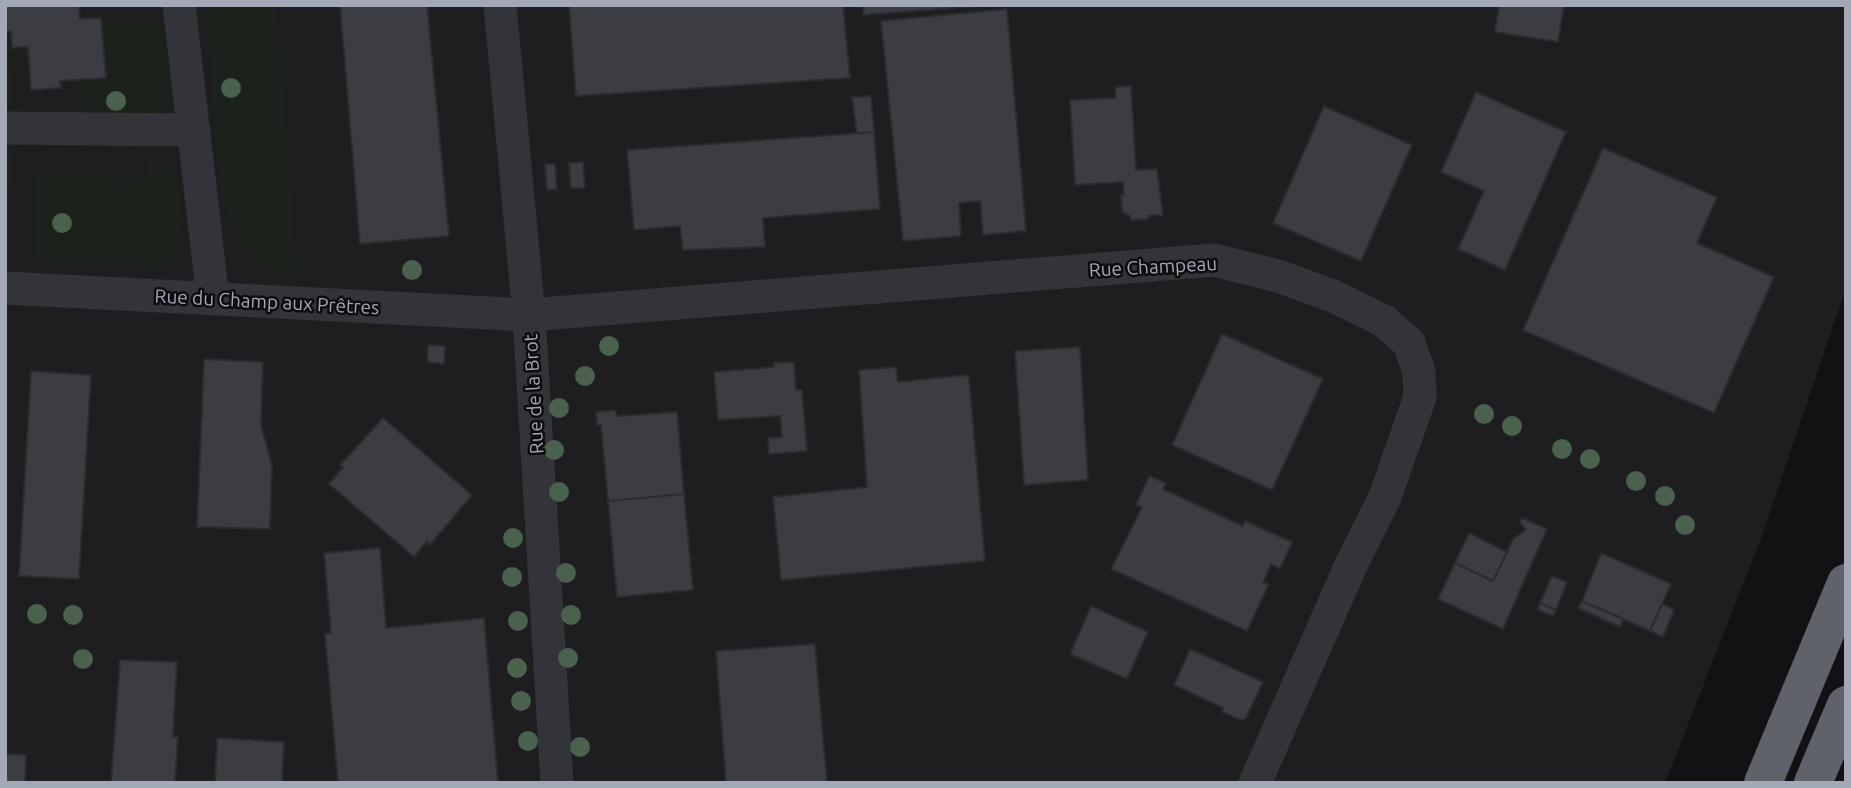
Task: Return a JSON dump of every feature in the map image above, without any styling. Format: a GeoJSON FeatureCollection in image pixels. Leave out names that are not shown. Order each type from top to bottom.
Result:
{"type":"FeatureCollection","features":[{"type":"Feature","properties":{"kind":"highway"},"geometry":{"type":"LineString","coordinates":[[1763,783],[1846,583]]}},
{"type":"Feature","properties":{"kind":"highway"},"geometry":{"type":"LineString","coordinates":[[1813,783],[1846,705]]}},
{"type":"Feature","properties":{"kind":"highway"},"geometry":{"type":"LineString","coordinates":[[1827,783],[1846,747]]}},
{"type":"Feature","properties":{"kind":"street"},"geometry":{"type":"LineString","coordinates":[[179,5],[213,299]]}},
{"type":"Feature","properties":{"kind":"street","name":"Rue de la Brot"},"geometry":{"type":"LineString","coordinates":[[500,5],[529,315],[556,783]]}},
{"type":"Feature","properties":{"kind":"street"},"geometry":{"type":"LineString","coordinates":[[5,128],[194,130]]}},
{"type":"Feature","properties":{"kind":"street","name":"Rue Champeau"},"geometry":{"type":"LineString","coordinates":[[529,315],[1214,260],[1278,276],[1333,296],[1384,321],[1409,343],[1419,372],[1420,397],[1385,497],[1255,783]]}},
{"type":"Feature","properties":{"kind":"street","name":"Rue du Champ aux Prêtres"},"geometry":{"type":"LineString","coordinates":[[5,288],[529,315]]}},
{"type":"Feature","properties":{"kind":"shaded area"},"geometry":{"type":"Polygon","coordinates":[[[5,5],[1846,5],[1846,288],[1762,536],[1665,783],[5,783],[5,5]]]}},
{"type":"Feature","properties":{"kind":"shaded area"},"geometry":{"type":"Polygon","coordinates":[[[205,5],[277,5],[297,272],[283,273],[263,265],[247,250],[235,234],[220,196],[205,5]]]}},
{"type":"Feature","properties":{"kind":"shaded area"},"geometry":{"type":"Polygon","coordinates":[[[150,17],[160,22],[164,31],[171,107],[161,116],[99,118],[86,111],[80,103],[79,80],[106,78],[101,21],[150,17]]]}},
{"type":"Feature","properties":{"kind":"shaded area"},"geometry":{"type":"Polygon","coordinates":[[[11,31],[12,48],[16,48],[11,111],[5,111],[5,32],[11,31]]]}},
{"type":"Feature","properties":{"kind":"shaded area"},"geometry":{"type":"Polygon","coordinates":[[[5,151],[12,151],[13,187],[5,187],[5,151]]]}},
{"type":"Feature","properties":{"kind":"shaded area"},"geometry":{"type":"Polygon","coordinates":[[[149,157],[174,178],[180,195],[183,222],[176,245],[164,266],[34,257],[35,173],[149,179],[149,157]]]}},
{"type":"Feature","properties":{"kind":"building"},"geometry":{"type":"Polygon","coordinates":[[[5,5],[79,5],[80,19],[101,18],[106,78],[60,81],[61,88],[31,90],[28,47],[12,48],[11,31],[5,32],[5,5]]]}},
{"type":"Feature","properties":{"kind":"building"},"geometry":{"type":"Polygon","coordinates":[[[340,5],[427,5],[449,236],[360,244],[340,5]]]}},
{"type":"Feature","properties":{"kind":"building"},"geometry":{"type":"Polygon","coordinates":[[[569,5],[843,5],[850,78],[576,96],[569,5]]]}},
{"type":"Feature","properties":{"kind":"building"},"geometry":{"type":"Polygon","coordinates":[[[863,5],[987,5],[864,15],[863,5]]]}},
{"type":"Feature","properties":{"kind":"building"},"geometry":{"type":"Polygon","coordinates":[[[1499,5],[1564,5],[1558,42],[1495,32],[1499,5]]]}},
{"type":"Feature","properties":{"kind":"building"},"geometry":{"type":"Polygon","coordinates":[[[1007,9],[1026,231],[983,235],[980,201],[959,203],[961,236],[903,241],[881,21],[1007,9]]]}},
{"type":"Feature","properties":{"kind":"building"},"geometry":{"type":"Polygon","coordinates":[[[1131,86],[1136,170],[1157,169],[1163,215],[1148,216],[1149,219],[1131,220],[1130,216],[1122,212],[1123,182],[1075,185],[1070,100],[1116,98],[1115,87],[1131,86]]]}},
{"type":"Feature","properties":{"kind":"building"},"geometry":{"type":"Polygon","coordinates":[[[1476,92],[1566,132],[1505,270],[1458,249],[1484,191],[1441,172],[1476,92]]]}},
{"type":"Feature","properties":{"kind":"building"},"geometry":{"type":"Polygon","coordinates":[[[871,96],[874,132],[857,134],[852,97],[871,96]]]}},
{"type":"Feature","properties":{"kind":"building"},"geometry":{"type":"Polygon","coordinates":[[[1324,106],[1412,145],[1361,261],[1273,223],[1324,106]]]}},
{"type":"Feature","properties":{"kind":"building"},"geometry":{"type":"Polygon","coordinates":[[[874,132],[880,209],[763,218],[765,247],[683,250],[680,226],[634,230],[627,150],[874,132]]]}},
{"type":"Feature","properties":{"kind":"building"},"geometry":{"type":"Polygon","coordinates":[[[1603,148],[1717,197],[1697,243],[1774,277],[1714,413],[1523,330],[1603,148]]]}},
{"type":"Feature","properties":{"kind":"building"},"geometry":{"type":"Polygon","coordinates":[[[583,162],[585,188],[571,188],[569,163],[583,162]]]}},
{"type":"Feature","properties":{"kind":"building"},"geometry":{"type":"Polygon","coordinates":[[[545,164],[555,164],[557,189],[547,190],[545,164]]]}},
{"type":"Feature","properties":{"kind":"building"},"geometry":{"type":"Polygon","coordinates":[[[1222,334],[1323,379],[1272,490],[1172,445],[1222,334]]]}},
{"type":"Feature","properties":{"kind":"building"},"geometry":{"type":"Polygon","coordinates":[[[428,345],[445,346],[444,364],[427,362],[428,345]]]}},
{"type":"Feature","properties":{"kind":"building"},"geometry":{"type":"Polygon","coordinates":[[[1080,347],[1088,480],[1024,485],[1015,351],[1080,347]]]}},
{"type":"Feature","properties":{"kind":"building"},"geometry":{"type":"Polygon","coordinates":[[[204,359],[263,362],[261,425],[272,465],[270,529],[197,527],[204,359]]]}},
{"type":"Feature","properties":{"kind":"building"},"geometry":{"type":"Polygon","coordinates":[[[794,362],[796,390],[802,390],[807,451],[769,454],[768,438],[782,437],[780,416],[718,420],[714,372],[774,367],[774,363],[794,362]]]}},
{"type":"Feature","properties":{"kind":"building"},"geometry":{"type":"Polygon","coordinates":[[[896,367],[898,382],[967,375],[969,377],[985,561],[781,580],[773,497],[867,487],[859,370],[896,367]]]}},
{"type":"Feature","properties":{"kind":"building"},"geometry":{"type":"Polygon","coordinates":[[[31,371],[91,375],[79,579],[19,576],[31,371]]]}},
{"type":"Feature","properties":{"kind":"building"},"geometry":{"type":"Polygon","coordinates":[[[615,410],[617,416],[677,412],[684,494],[608,501],[601,425],[597,425],[596,412],[615,410]]]}},
{"type":"Feature","properties":{"kind":"building"},"geometry":{"type":"Polygon","coordinates":[[[383,418],[472,495],[430,545],[427,541],[414,557],[329,484],[343,467],[340,465],[383,418]]]}},
{"type":"Feature","properties":{"kind":"building"},"geometry":{"type":"Polygon","coordinates":[[[1149,476],[1166,483],[1163,489],[1243,526],[1245,521],[1292,542],[1280,569],[1271,564],[1263,583],[1269,584],[1247,631],[1111,569],[1142,507],[1136,505],[1149,476]]]}},
{"type":"Feature","properties":{"kind":"building"},"geometry":{"type":"Polygon","coordinates":[[[684,494],[693,590],[617,597],[608,501],[684,494]]]}},
{"type":"Feature","properties":{"kind":"building"},"geometry":{"type":"Polygon","coordinates":[[[1522,518],[1547,529],[1503,629],[1438,599],[1455,563],[1493,581],[1513,539],[1526,530],[1520,522],[1522,518]]]}},
{"type":"Feature","properties":{"kind":"building"},"geometry":{"type":"Polygon","coordinates":[[[1469,533],[1507,552],[1493,581],[1455,563],[1469,533]]]}},
{"type":"Feature","properties":{"kind":"building"},"geometry":{"type":"Polygon","coordinates":[[[380,548],[386,628],[484,618],[498,783],[338,783],[325,634],[331,633],[324,553],[380,548]]]}},
{"type":"Feature","properties":{"kind":"building"},"geometry":{"type":"Polygon","coordinates":[[[1601,553],[1671,584],[1650,631],[1582,601],[1601,553]]]}},
{"type":"Feature","properties":{"kind":"building"},"geometry":{"type":"Polygon","coordinates":[[[1552,576],[1567,582],[1556,610],[1540,603],[1552,576]]]}},
{"type":"Feature","properties":{"kind":"building"},"geometry":{"type":"Polygon","coordinates":[[[1582,601],[1624,619],[1620,627],[1578,608],[1582,601]]]}},
{"type":"Feature","properties":{"kind":"building"},"geometry":{"type":"Polygon","coordinates":[[[1540,603],[1556,610],[1553,616],[1538,610],[1540,603]]]}},
{"type":"Feature","properties":{"kind":"building"},"geometry":{"type":"Polygon","coordinates":[[[1662,604],[1674,610],[1663,637],[1650,631],[1662,604]]]}},
{"type":"Feature","properties":{"kind":"building"},"geometry":{"type":"Polygon","coordinates":[[[1091,606],[1148,632],[1127,679],[1070,654],[1091,606]]]}},
{"type":"Feature","properties":{"kind":"building"},"geometry":{"type":"Polygon","coordinates":[[[815,644],[827,783],[726,783],[716,651],[815,644]]]}},
{"type":"Feature","properties":{"kind":"building"},"geometry":{"type":"Polygon","coordinates":[[[1190,649],[1263,682],[1246,718],[1241,720],[1222,712],[1223,708],[1174,685],[1190,649]]]}},
{"type":"Feature","properties":{"kind":"building"},"geometry":{"type":"Polygon","coordinates":[[[120,660],[177,662],[173,737],[178,737],[175,783],[111,783],[120,660]]]}},
{"type":"Feature","properties":{"kind":"building"},"geometry":{"type":"Polygon","coordinates":[[[217,738],[284,742],[282,783],[215,783],[217,738]]]}},
{"type":"Feature","properties":{"kind":"building"},"geometry":{"type":"Polygon","coordinates":[[[5,754],[26,755],[25,783],[5,783],[5,754]]]}}]}
